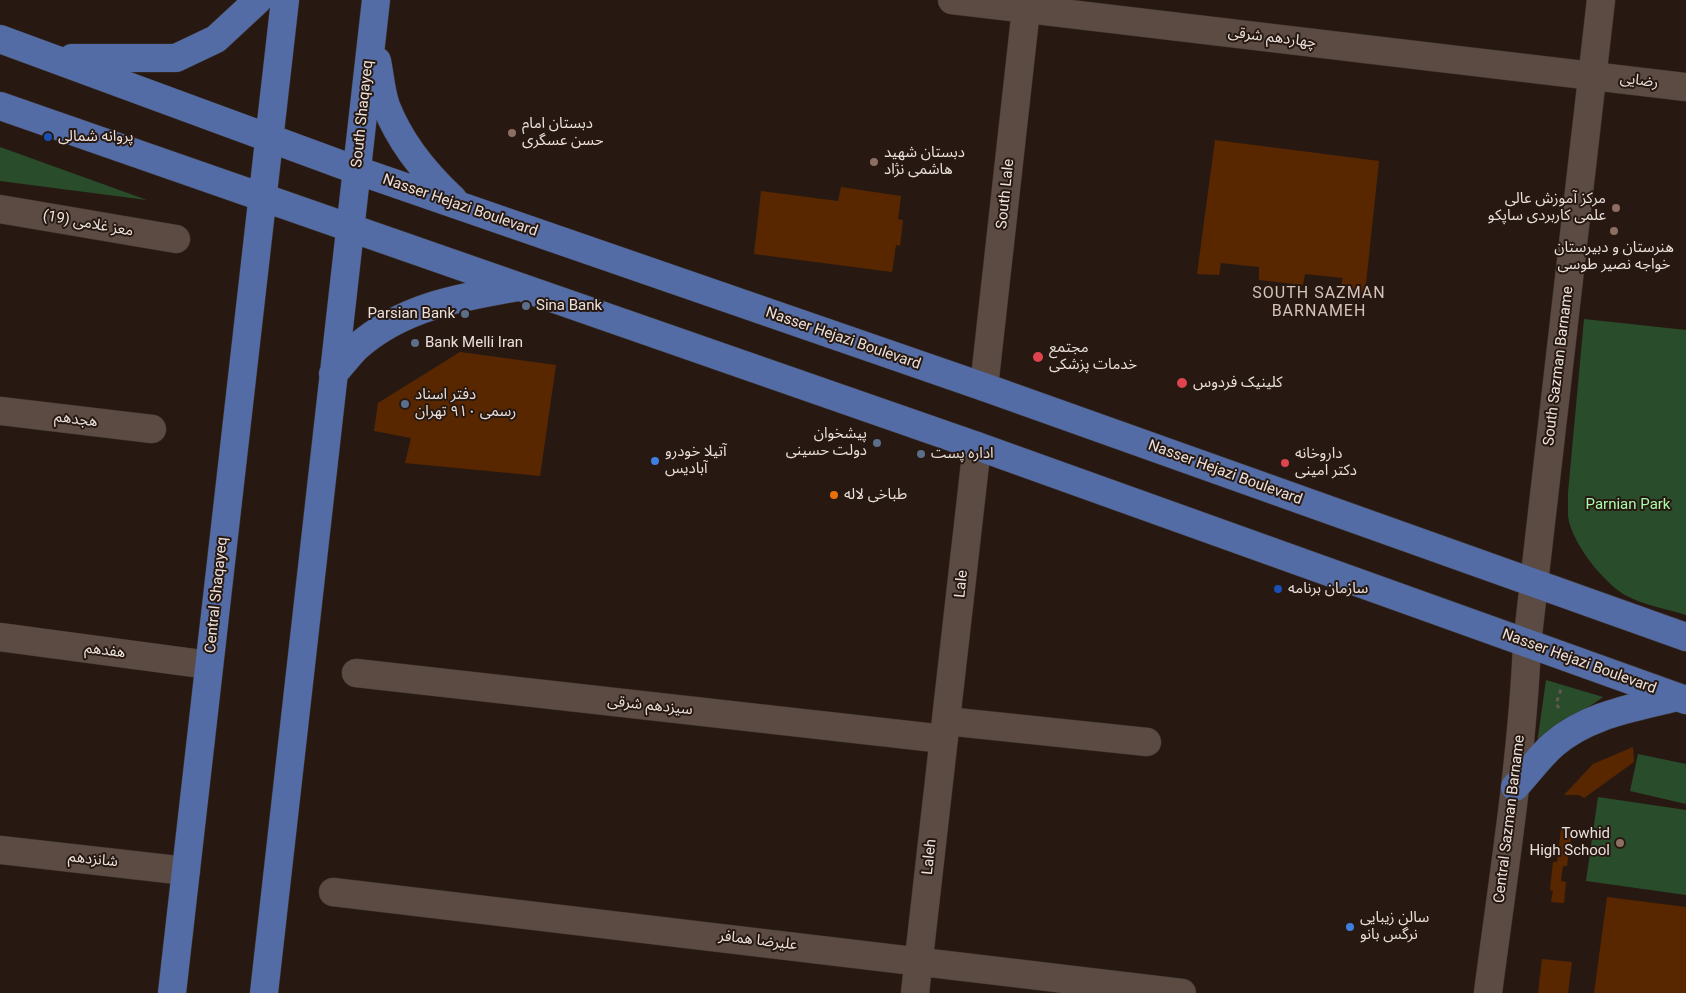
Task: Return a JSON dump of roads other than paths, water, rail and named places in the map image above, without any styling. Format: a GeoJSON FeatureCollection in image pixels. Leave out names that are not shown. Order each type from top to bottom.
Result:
{"type":"FeatureCollection","features":[{"type":"Feature","properties":{"kind":"main road"},"geometry":{"type":"LineString","coordinates":[[53,58],[176,58],[216,38],[258,0]]}},
{"type":"Feature","properties":{"kind":"main road"},"geometry":{"type":"LineString","coordinates":[[263,196],[285,0]]}},
{"type":"Feature","properties":{"kind":"main road","name":"South Shaqayeq"},"geometry":{"type":"LineString","coordinates":[[350,229],[376,0]]}},
{"type":"Feature","properties":{"kind":"main road"},"geometry":{"type":"LineString","coordinates":[[372,35],[385,105],[396,127],[427,175],[461,207]]}},
{"type":"Feature","properties":{"kind":"main road","name":"Nasser Hejazi Boulevard"},"geometry":{"type":"LineString","coordinates":[[0,39],[356,170],[984,387],[1686,637]]}},
{"type":"Feature","properties":{"kind":"main road","name":"Nasser Hejazi Boulevard"},"geometry":{"type":"LineString","coordinates":[[0,106],[977,446],[1681,698]]}},
{"type":"Feature","properties":{"kind":"main road","name":"Central Shaqayeq"},"geometry":{"type":"LineString","coordinates":[[172,993],[263,196]]}},
{"type":"Feature","properties":{"kind":"main road"},"geometry":{"type":"LineString","coordinates":[[264,993],[350,229]]}},
{"type":"Feature","properties":{"kind":"main road"},"geometry":{"type":"LineString","coordinates":[[334,374],[356,348],[380,330],[404,316],[464,297],[521,287]]}},
{"type":"Feature","properties":{"kind":"main road"},"geometry":{"type":"LineString","coordinates":[[1515,787],[1554,744],[1574,729],[1601,716],[1681,698]]}},
{"type":"Feature","properties":{"kind":"street","name":"چهاردهم شرقی"},"geometry":{"type":"LineString","coordinates":[[952,0],[1027,4],[1592,76]]}},
{"type":"Feature","properties":{"kind":"street","name":"South Sazman Barname"},"geometry":{"type":"LineString","coordinates":[[1527,644],[1601,0]]}},
{"type":"Feature","properties":{"kind":"street","name":"South Lale"},"geometry":{"type":"LineString","coordinates":[[984,387],[1027,4]]}},
{"type":"Feature","properties":{"kind":"street","name":"رضایی"},"geometry":{"type":"LineString","coordinates":[[1592,76],[1686,87]]}},
{"type":"Feature","properties":{"kind":"street","name":"معز غلامی (19)"},"geometry":{"type":"LineString","coordinates":[[0,209],[176,239]]}},
{"type":"Feature","properties":{"kind":"street","name":"هجدهم"},"geometry":{"type":"LineString","coordinates":[[0,411],[152,429]]}},
{"type":"Feature","properties":{"kind":"street","name":"Lale"},"geometry":{"type":"LineString","coordinates":[[945,730],[977,446]]}},
{"type":"Feature","properties":{"kind":"street","name":"هفدهم"},"geometry":{"type":"LineString","coordinates":[[0,637],[209,665]]}},
{"type":"Feature","properties":{"kind":"street","name":"Central Sazman Barname"},"geometry":{"type":"LineString","coordinates":[[1488,993],[1515,787],[1525,697],[1527,644]]}},
{"type":"Feature","properties":{"kind":"street","name":"سیزدهم شرقی"},"geometry":{"type":"LineString","coordinates":[[356,673],[945,730],[1147,742]]}},
{"type":"Feature","properties":{"kind":"street","name":"Laleh"},"geometry":{"type":"LineString","coordinates":[[915,993],[945,730]]}},
{"type":"Feature","properties":{"kind":"street","name":"شانزدهم"},"geometry":{"type":"LineString","coordinates":[[0,850],[186,871]]}},
{"type":"Feature","properties":{"kind":"street","name":"علیرضا همافر"},"geometry":{"type":"LineString","coordinates":[[333,892],[919,960],[1182,993]]}},
{"type":"Feature","properties":{"kind":"place","name":"دبستان امام حسن عسگری"},"geometry":{"type":"Point","coordinates":[512,133]}},
{"type":"Feature","properties":{"kind":"place","name":"پروانه شمالی"},"geometry":{"type":"Point","coordinates":[48,137]}},
{"type":"Feature","properties":{"kind":"place","name":"دبستان شهید هاشمی نژاد"},"geometry":{"type":"Point","coordinates":[874,162]}},
{"type":"Feature","properties":{"kind":"place","name":"مرکز آموزش عالی علمی کاربردی ساپکو"},"geometry":{"type":"Point","coordinates":[1616,208]}},
{"type":"Feature","properties":{"kind":"place","name":"هنرستان و دبیرستان خواجه نصیر طوسی"},"geometry":{"type":"Point","coordinates":[1614,231]}},
{"type":"Feature","properties":{"kind":"place","name":"Sina Bank"},"geometry":{"type":"Point","coordinates":[526,306]}},
{"type":"Feature","properties":{"kind":"place","name":"Parsian Bank"},"geometry":{"type":"Point","coordinates":[465,314]}},
{"type":"Feature","properties":{"kind":"place","name":"Bank Melli Iran"},"geometry":{"type":"Point","coordinates":[415,343]}},
{"type":"Feature","properties":{"kind":"place","name":"مجتمع خدمات پزشکی"},"geometry":{"type":"Point","coordinates":[1038,357]}},
{"type":"Feature","properties":{"kind":"place","name":"کلینیک فردوس"},"geometry":{"type":"Point","coordinates":[1182,383]}},
{"type":"Feature","properties":{"kind":"place","name":"دفتر اسناد رسمی ۹۱۰ تهران"},"geometry":{"type":"Point","coordinates":[405,404]}},
{"type":"Feature","properties":{"kind":"place","name":"پیشخوان دولت حسینی"},"geometry":{"type":"Point","coordinates":[877,443]}},
{"type":"Feature","properties":{"kind":"place","name":"اداره پست"},"geometry":{"type":"Point","coordinates":[921,454]}},
{"type":"Feature","properties":{"kind":"place","name":"آتیلا خودرو آبادیس"},"geometry":{"type":"Point","coordinates":[655,461]}},
{"type":"Feature","properties":{"kind":"place","name":"داروخانه دکتر امینی"},"geometry":{"type":"Point","coordinates":[1285,463]}},
{"type":"Feature","properties":{"kind":"place","name":"طباخی لاله"},"geometry":{"type":"Point","coordinates":[834,495]}},
{"type":"Feature","properties":{"kind":"place","name":"سازمان برنامه"},"geometry":{"type":"Point","coordinates":[1278,589]}},
{"type":"Feature","properties":{"kind":"place","name":"Towhid High School"},"geometry":{"type":"Point","coordinates":[1620,843]}},
{"type":"Feature","properties":{"kind":"place","name":"سالن زیبایی نرگس بانو"},"geometry":{"type":"Point","coordinates":[1350,927]}},
{"type":"Feature","properties":{"kind":"district","name":"SOUTH SAZMAN BARNAMEH"},"geometry":{"type":"Point","coordinates":[1319,303]}},
{"type":"Feature","properties":{"kind":"park label","name":"Parnian Park"},"geometry":{"type":"Point","coordinates":[1628,505]}}]}
